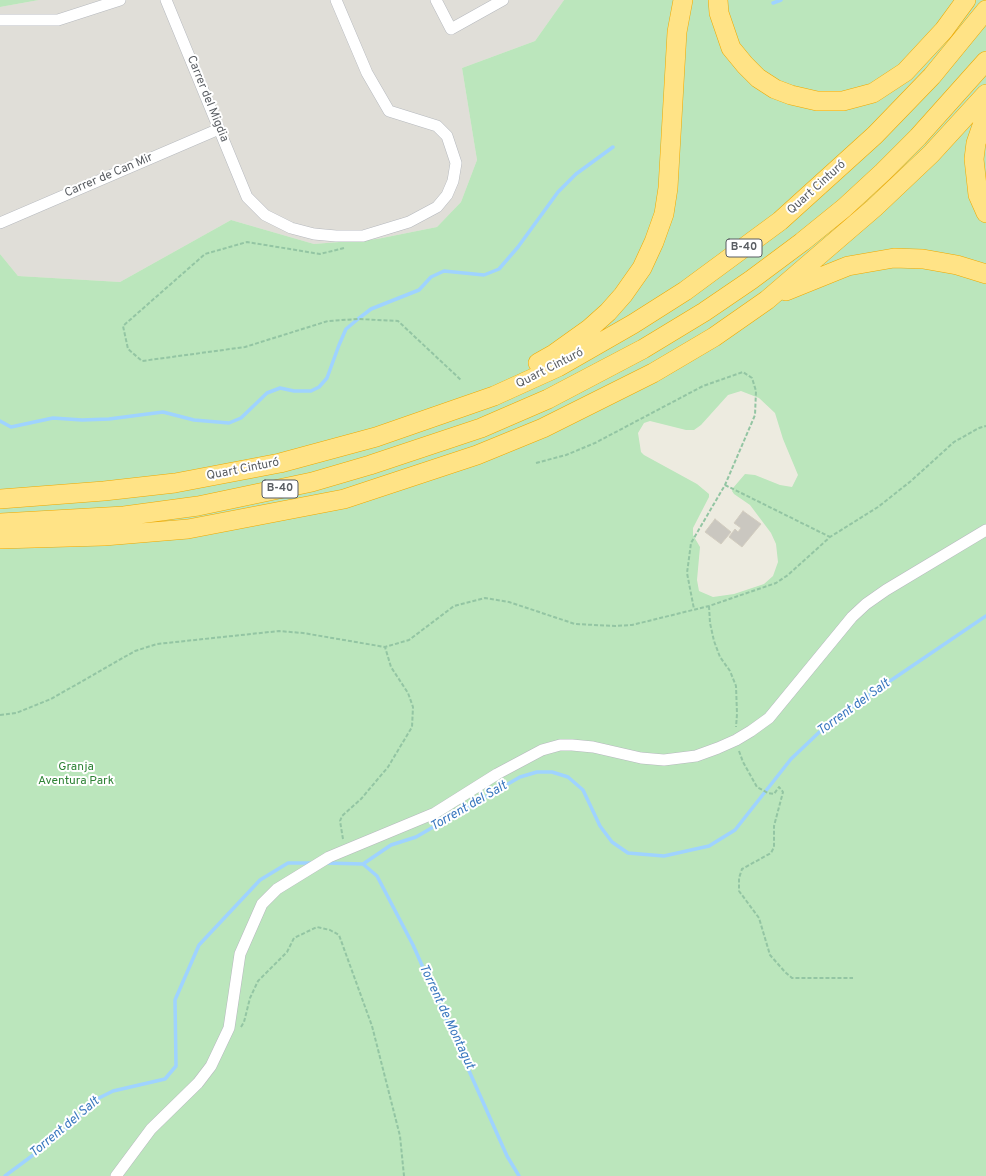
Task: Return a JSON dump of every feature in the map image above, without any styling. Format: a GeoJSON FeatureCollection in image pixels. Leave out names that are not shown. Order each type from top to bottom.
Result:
{"type":"FeatureCollection","features":[{"type":"Feature","properties":{"kind":"highway"},"geometry":{"type":"LineString","coordinates":[[674,0],[677,32]]}},
{"type":"Feature","properties":{"kind":"highway"},"geometry":{"type":"LineString","coordinates":[[447,411],[478,392],[554,354],[589,329],[623,295],[642,268],[654,242],[664,214],[667,195],[677,32],[683,0]]}},
{"type":"Feature","properties":{"kind":"highway"},"geometry":{"type":"LineString","coordinates":[[718,0],[719,12],[731,48],[758,78],[791,95],[824,101],[843,101],[873,94],[906,72],[944,30],[966,0]]}},
{"type":"Feature","properties":{"kind":"highway","name":"Quart Cinturó"},"geometry":{"type":"LineString","coordinates":[[0,499],[161,485],[228,474],[280,463],[354,443],[494,396],[558,367],[633,324],[685,291],[780,221],[875,135],[932,76],[986,10]]}},
{"type":"Feature","properties":{"kind":"highway","name":"Quart Cinturó"},"geometry":{"type":"LineString","coordinates":[[0,523],[124,516],[198,506],[304,484],[370,465],[481,428],[548,399],[643,349],[704,312],[751,280],[802,242],[844,208],[918,137],[986,61]]}},
{"type":"Feature","properties":{"kind":"highway"},"geometry":{"type":"LineString","coordinates":[[0,539],[104,536],[188,529],[344,499],[477,455],[543,428],[653,373],[714,338],[767,300],[874,208],[931,154],[986,94]]}},
{"type":"Feature","properties":{"kind":"highway"},"geometry":{"type":"LineString","coordinates":[[986,114],[976,143],[974,158],[978,195],[986,213]]}},
{"type":"Feature","properties":{"kind":"highway"},"geometry":{"type":"LineString","coordinates":[[767,300],[822,275],[848,266],[894,258],[930,260],[957,265],[986,274]]}},
{"type":"Feature","properties":{"kind":"street"},"geometry":{"type":"LineString","coordinates":[[0,20],[58,20],[120,0]]}},
{"type":"Feature","properties":{"kind":"street","name":"Carrer del Migdia"},"geometry":{"type":"LineString","coordinates":[[166,0],[247,197],[265,214],[291,228],[314,234],[336,236]]}},
{"type":"Feature","properties":{"kind":"street"},"geometry":{"type":"LineString","coordinates":[[336,0],[367,73],[389,111],[437,126],[447,136],[456,162],[453,182],[447,195],[433,209],[409,222],[363,236],[336,236]]}},
{"type":"Feature","properties":{"kind":"street"},"geometry":{"type":"LineString","coordinates":[[436,0],[451,29],[503,0]]}},
{"type":"Feature","properties":{"kind":"street","name":"Carrer de Can Mir"},"geometry":{"type":"LineString","coordinates":[[0,223],[219,129]]}},
{"type":"Feature","properties":{"kind":"street"},"geometry":{"type":"LineString","coordinates":[[116,1176],[151,1129],[198,1083],[211,1066],[229,1028],[240,954],[262,904],[277,889],[329,857],[436,813],[497,774],[542,750],[560,745],[572,745],[641,758],[664,760],[696,756],[736,740],[752,731],[769,718],[852,617],[866,604],[886,590],[986,530]]}},
{"type":"Feature","properties":{"kind":"path"},"geometry":{"type":"LineString","coordinates":[[336,236],[346,247],[320,254],[247,242],[205,254],[123,326],[128,349],[142,361],[245,347],[328,322],[358,319],[398,321],[461,380]]}},
{"type":"Feature","properties":{"kind":"path"},"geometry":{"type":"LineString","coordinates":[[536,463],[566,455],[595,442],[703,386],[743,372],[752,378],[756,391],[755,415],[725,485],[691,543],[687,573],[694,609]]}},
{"type":"Feature","properties":{"kind":"path"},"geometry":{"type":"LineString","coordinates":[[0,715],[16,713],[51,699],[135,651],[157,644],[279,631],[303,633],[385,647],[414,637],[454,606],[485,598],[509,602],[575,624],[615,626],[632,624],[709,606],[776,583],[788,575],[830,537],[878,507],[911,481],[954,442],[979,428],[986,426]]}},
{"type":"Feature","properties":{"kind":"path"},"geometry":{"type":"LineString","coordinates":[[725,485],[830,537]]}},
{"type":"Feature","properties":{"kind":"path"},"geometry":{"type":"LineString","coordinates":[[709,606],[710,623],[714,641],[720,657],[730,670],[736,686],[736,740],[742,762],[757,787],[768,793],[774,794],[780,787],[783,792],[774,826],[774,847],[771,853],[742,869],[738,878],[739,891],[759,918],[770,955],[792,978],[853,978]]}},
{"type":"Feature","properties":{"kind":"path"},"geometry":{"type":"LineString","coordinates":[[346,850],[340,821],[342,816],[361,799],[388,767],[412,727],[413,707],[408,694],[391,667],[385,647]]}},
{"type":"Feature","properties":{"kind":"path"},"geometry":{"type":"LineString","coordinates":[[238,1032],[244,1022],[250,998],[258,981],[287,952],[294,938],[316,927],[330,930],[339,935],[372,1026],[400,1136],[404,1176]]}},
{"type":"Feature","properties":{"kind":"shaded area"},"geometry":{"type":"Polygon","coordinates":[[[39,0],[564,0],[535,41],[462,68],[477,160],[461,202],[437,227],[377,239],[314,244],[231,220],[120,282],[18,276],[0,254],[0,7],[39,0]]]}},
{"type":"Feature","properties":{"kind":"green space"},"geometry":{"type":"Polygon","coordinates":[[[0,0],[39,0],[0,7],[0,0]]]}},
{"type":"Feature","properties":{"kind":"green space","name":"Granja Aventura Park"},"geometry":{"type":"Polygon","coordinates":[[[564,0],[986,0],[986,1176],[0,1176],[0,254],[18,276],[120,282],[231,220],[314,244],[377,239],[437,227],[461,202],[477,160],[462,68],[535,41],[564,0]],[[741,391],[728,395],[701,425],[694,430],[686,430],[650,421],[644,423],[638,433],[641,452],[644,455],[697,484],[709,494],[709,497],[693,528],[693,535],[700,547],[697,580],[699,591],[713,597],[734,594],[764,584],[773,576],[778,562],[776,544],[771,533],[750,505],[732,491],[745,474],[755,475],[780,485],[792,487],[798,475],[783,439],[775,413],[759,398],[741,391]]]}},
{"type":"Feature","properties":{"kind":"building"},"geometry":{"type":"Polygon","coordinates":[[[743,511],[761,524],[742,547],[729,537],[735,529],[738,532],[741,528],[734,523],[743,511]]]}},
{"type":"Feature","properties":{"kind":"building"},"geometry":{"type":"Polygon","coordinates":[[[715,519],[731,532],[721,544],[705,532],[715,519]]]}},
{"type":"Feature","properties":{"kind":"waterway"},"geometry":{"type":"LineString","coordinates":[[773,3],[781,0]]}},
{"type":"Feature","properties":{"kind":"waterway"},"geometry":{"type":"LineString","coordinates":[[0,421],[11,427],[53,418],[82,420],[109,419],[163,412],[194,420],[229,423],[241,418],[267,393],[280,388],[294,391],[311,391],[319,387],[327,378],[346,329],[358,319],[371,309],[419,290],[431,277],[444,271],[484,275],[499,269],[518,247],[558,192],[576,174],[613,147]]}},
{"type":"Feature","properties":{"kind":"waterway","name":"Torrent del Salt"},"geometry":{"type":"LineString","coordinates":[[326,863],[363,864],[391,845],[416,837],[520,777],[537,772],[552,772],[568,777],[583,790],[600,826],[612,842],[628,853],[664,856],[709,846],[735,830],[791,759],[831,721],[986,616]]}},
{"type":"Feature","properties":{"kind":"waterway","name":"Torrent del Salt"},"geometry":{"type":"LineString","coordinates":[[5,1176],[56,1138],[99,1098],[113,1091],[165,1079],[176,1066],[175,1000],[199,945],[260,880],[288,863],[312,863]]}},
{"type":"Feature","properties":{"kind":"waterway","name":"Torrent de Montagut"},"geometry":{"type":"LineString","coordinates":[[363,864],[377,876],[413,945],[507,1156],[519,1176]]}}]}
